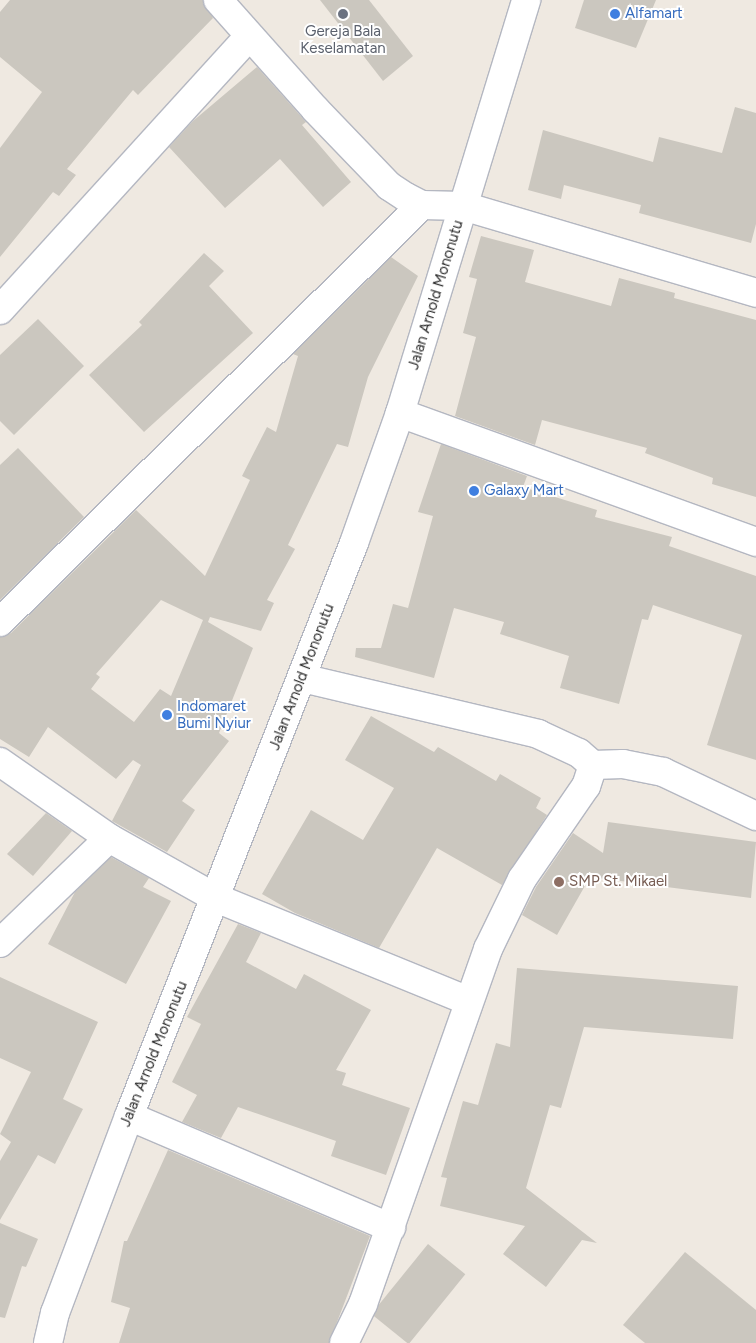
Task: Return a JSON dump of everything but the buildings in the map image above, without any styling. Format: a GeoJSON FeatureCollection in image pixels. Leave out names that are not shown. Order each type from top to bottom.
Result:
{"type":"FeatureCollection","features":[{"type":"Feature","properties":{"kind":"street"},"geometry":{"type":"LineString","coordinates":[[218,0],[248,36],[389,186],[422,205],[463,206],[756,293]]}},
{"type":"Feature","properties":{"kind":"street","name":"Jalan Arnold Mononutu"},"geometry":{"type":"LineString","coordinates":[[48,1343],[55,1314],[128,1116],[302,678],[400,413],[526,0]]}},
{"type":"Feature","properties":{"kind":"street"},"geometry":{"type":"LineString","coordinates":[[0,310],[248,36]]}},
{"type":"Feature","properties":{"kind":"street"},"geometry":{"type":"LineString","coordinates":[[0,622],[422,205]]}},
{"type":"Feature","properties":{"kind":"street"},"geometry":{"type":"LineString","coordinates":[[400,413],[756,542]]}},
{"type":"Feature","properties":{"kind":"street"},"geometry":{"type":"LineString","coordinates":[[302,678],[538,734],[579,753],[593,765],[623,764],[663,772],[756,816]]}},
{"type":"Feature","properties":{"kind":"street"},"geometry":{"type":"LineString","coordinates":[[0,762],[109,838],[216,898],[468,1001]]}},
{"type":"Feature","properties":{"kind":"street"},"geometry":{"type":"LineString","coordinates":[[344,1343],[363,1304],[468,1001],[488,949],[522,879],[586,786],[593,765]]}},
{"type":"Feature","properties":{"kind":"street"},"geometry":{"type":"LineString","coordinates":[[0,943],[109,838]]}},
{"type":"Feature","properties":{"kind":"street"},"geometry":{"type":"LineString","coordinates":[[128,1116],[390,1228]]}},
{"type":"Feature","properties":{"kind":"place","name":"Gereja Bala Keselamatan"},"geometry":{"type":"Point","coordinates":[343,14]}},
{"type":"Feature","properties":{"kind":"place","name":"Alfamart"},"geometry":{"type":"Point","coordinates":[615,14]}},
{"type":"Feature","properties":{"kind":"place","name":"Galaxy Mart"},"geometry":{"type":"Point","coordinates":[474,491]}},
{"type":"Feature","properties":{"kind":"place","name":"Indomaret Bumi Nyiur"},"geometry":{"type":"Point","coordinates":[167,715]}},
{"type":"Feature","properties":{"kind":"place","name":"SMP St. Mikael"},"geometry":{"type":"Point","coordinates":[559,882]}}]}
